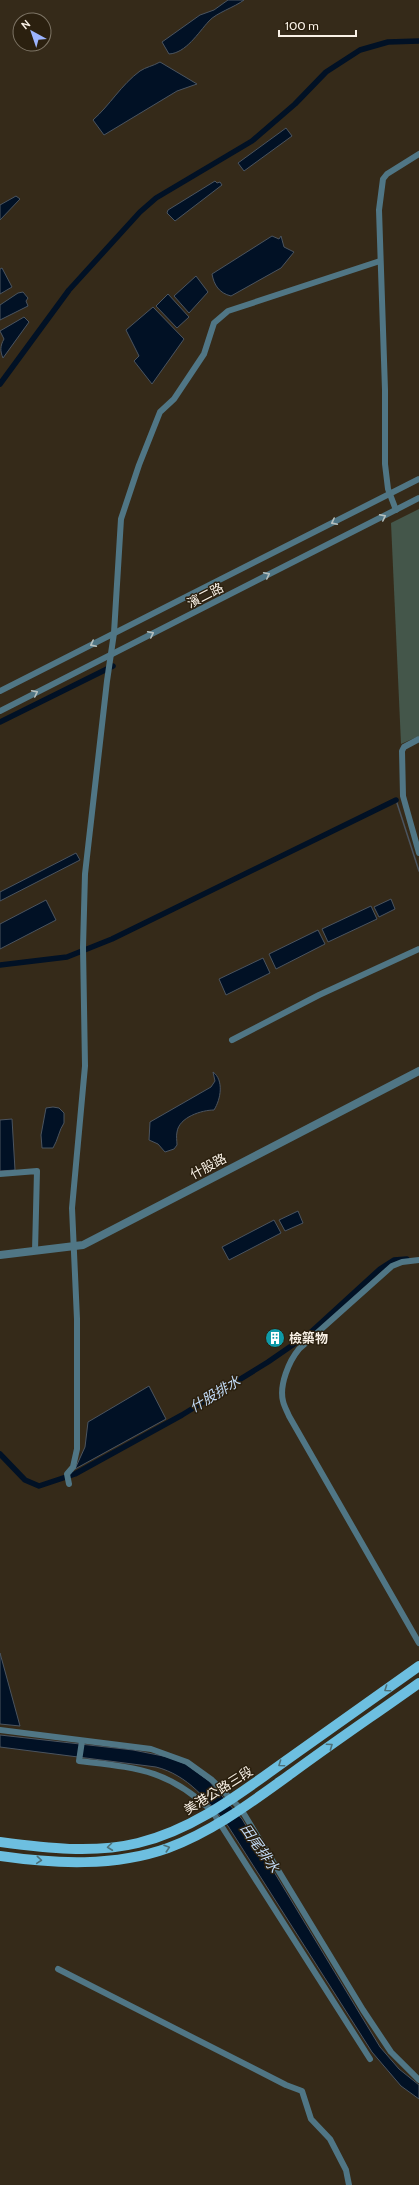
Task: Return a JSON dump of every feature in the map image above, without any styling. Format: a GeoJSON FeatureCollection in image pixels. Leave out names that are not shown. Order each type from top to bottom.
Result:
{"type":"FeatureCollection","features":[{"type":"Feature","properties":{"kind":"main road","name":"美港公路三段"},"geometry":{"type":"LineString","coordinates":[[0,1842],[66,1849],[110,1847],[138,1843],[162,1836],[187,1825],[232,1799],[419,1666]]}},
{"type":"Feature","properties":{"kind":"main road","name":"美港公路三段"},"geometry":{"type":"LineString","coordinates":[[0,1856],[64,1862],[108,1860],[136,1856],[167,1848],[194,1838],[241,1809],[419,1683]]}},
{"type":"Feature","properties":{"kind":"street"},"geometry":{"type":"LineString","coordinates":[[396,510],[390,494],[385,464],[385,390],[379,210],[383,179],[387,174],[419,154]]}},
{"type":"Feature","properties":{"kind":"street"},"geometry":{"type":"LineString","coordinates":[[69,1484],[67,1474],[73,1467],[77,1449],[74,1246],[72,1208],[85,1066],[83,947],[86,867],[108,670],[114,633],[121,519],[129,492],[160,412],[174,399],[204,354],[214,323],[228,311],[380,261]]}},
{"type":"Feature","properties":{"kind":"street","name":"濱二路"},"geometry":{"type":"LineString","coordinates":[[0,690],[419,479]]}},
{"type":"Feature","properties":{"kind":"street","name":"濱二路"},"geometry":{"type":"LineString","coordinates":[[0,710],[419,498]]}},
{"type":"Feature","properties":{"kind":"street"},"geometry":{"type":"LineString","coordinates":[[419,739],[404,747],[403,796],[419,853]]}},
{"type":"Feature","properties":{"kind":"street"},"geometry":{"type":"LineString","coordinates":[[232,1040],[319,995],[419,949]]}},
{"type":"Feature","properties":{"kind":"street","name":"什股路"},"geometry":{"type":"LineString","coordinates":[[0,1255],[83,1246],[419,1071]]}},
{"type":"Feature","properties":{"kind":"street"},"geometry":{"type":"LineString","coordinates":[[0,1174],[37,1171],[35,1251]]}},
{"type":"Feature","properties":{"kind":"street"},"geometry":{"type":"LineString","coordinates":[[419,1260],[402,1262],[392,1266],[299,1349],[289,1366],[282,1392],[283,1401],[289,1416],[419,1643]]}},
{"type":"Feature","properties":{"kind":"street"},"geometry":{"type":"LineString","coordinates":[[0,1730],[82,1741],[135,1746],[169,1754],[200,1770],[241,1809],[363,2010],[392,2052],[419,2080]]}},
{"type":"Feature","properties":{"kind":"street"},"geometry":{"type":"LineString","coordinates":[[82,1741],[79,1762],[135,1768],[163,1776],[188,1790],[212,1811],[370,2059]]}},
{"type":"Feature","properties":{"kind":"street"},"geometry":{"type":"LineString","coordinates":[[58,1969],[286,2085],[302,2091],[311,2119],[330,2139],[346,2170],[349,2185]]}},
{"type":"Feature","properties":{"kind":"green space"},"geometry":{"type":"Polygon","coordinates":[[[419,509],[419,736],[401,744],[391,523],[419,509]]]}},
{"type":"Feature","properties":{"kind":"water"},"geometry":{"type":"Polygon","coordinates":[[[228,0],[244,0],[212,18],[191,42],[181,50],[169,54],[162,42],[200,15],[214,10],[228,0]]]}},
{"type":"Feature","properties":{"kind":"water"},"geometry":{"type":"Polygon","coordinates":[[[160,62],[197,84],[177,91],[104,135],[93,120],[133,77],[142,70],[160,62]]]}},
{"type":"Feature","properties":{"kind":"water"},"geometry":{"type":"Polygon","coordinates":[[[286,128],[292,136],[244,171],[238,163],[286,128]]]}},
{"type":"Feature","properties":{"kind":"water"},"geometry":{"type":"Polygon","coordinates":[[[215,181],[217,183],[220,182],[222,185],[175,221],[167,213],[168,210],[215,181]]]}},
{"type":"Feature","properties":{"kind":"water"},"geometry":{"type":"Polygon","coordinates":[[[16,196],[20,199],[0,220],[0,205],[16,196]]]}},
{"type":"Feature","properties":{"kind":"water"},"geometry":{"type":"Polygon","coordinates":[[[272,236],[279,239],[281,236],[284,247],[294,252],[281,268],[231,296],[220,291],[214,282],[212,274],[272,236]]]}},
{"type":"Feature","properties":{"kind":"water"},"geometry":{"type":"Polygon","coordinates":[[[2,268],[12,287],[0,294],[0,269],[2,268]]]}},
{"type":"Feature","properties":{"kind":"water"},"geometry":{"type":"Polygon","coordinates":[[[196,276],[208,292],[189,313],[174,296],[196,276]]]}},
{"type":"Feature","properties":{"kind":"water"},"geometry":{"type":"Polygon","coordinates":[[[23,292],[28,298],[26,301],[28,306],[0,320],[0,305],[18,293],[23,292]]]}},
{"type":"Feature","properties":{"kind":"water"},"geometry":{"type":"Polygon","coordinates":[[[168,294],[189,317],[177,328],[156,306],[168,294]]]}},
{"type":"Feature","properties":{"kind":"water"},"geometry":{"type":"Polygon","coordinates":[[[153,307],[184,339],[152,384],[134,361],[139,356],[126,330],[153,307]]]}},
{"type":"Feature","properties":{"kind":"water"},"geometry":{"type":"Polygon","coordinates":[[[24,317],[29,322],[3,358],[1,348],[4,339],[0,331],[24,317]]]}},
{"type":"Feature","properties":{"kind":"water"},"geometry":{"type":"Polygon","coordinates":[[[76,853],[80,860],[0,901],[0,892],[76,853]]]}},
{"type":"Feature","properties":{"kind":"water"},"geometry":{"type":"Polygon","coordinates":[[[391,899],[395,909],[379,917],[374,907],[391,899]]]}},
{"type":"Feature","properties":{"kind":"water"},"geometry":{"type":"Polygon","coordinates":[[[46,900],[56,920],[0,949],[0,924],[46,900]]]}},
{"type":"Feature","properties":{"kind":"water"},"geometry":{"type":"Polygon","coordinates":[[[371,906],[377,919],[328,942],[322,929],[371,906]]]}},
{"type":"Feature","properties":{"kind":"water"},"geometry":{"type":"Polygon","coordinates":[[[318,930],[325,944],[276,969],[269,954],[318,930]]]}},
{"type":"Feature","properties":{"kind":"water"},"geometry":{"type":"Polygon","coordinates":[[[263,958],[270,973],[226,995],[219,979],[263,958]]]}},
{"type":"Feature","properties":{"kind":"water"},"geometry":{"type":"Polygon","coordinates":[[[213,1072],[219,1080],[220,1085],[220,1095],[214,1110],[203,1111],[186,1118],[182,1122],[177,1132],[177,1145],[174,1149],[165,1152],[158,1144],[149,1140],[150,1122],[211,1087],[215,1081],[213,1072]]]}},
{"type":"Feature","properties":{"kind":"water"},"geometry":{"type":"Polygon","coordinates":[[[46,1108],[59,1108],[64,1113],[64,1123],[53,1148],[42,1148],[41,1135],[46,1108]]]}},
{"type":"Feature","properties":{"kind":"water"},"geometry":{"type":"Polygon","coordinates":[[[12,1119],[15,1170],[0,1171],[0,1120],[12,1119]]]}},
{"type":"Feature","properties":{"kind":"water"},"geometry":{"type":"Polygon","coordinates":[[[298,1211],[303,1223],[285,1231],[279,1220],[298,1211]]]}},
{"type":"Feature","properties":{"kind":"water"},"geometry":{"type":"Polygon","coordinates":[[[274,1220],[281,1233],[229,1260],[222,1247],[274,1220]]]}},
{"type":"Feature","properties":{"kind":"water"},"geometry":{"type":"Polygon","coordinates":[[[149,1386],[166,1419],[75,1469],[85,1447],[88,1422],[149,1386]]]}},
{"type":"Feature","properties":{"kind":"water"},"geometry":{"type":"Polygon","coordinates":[[[0,1653],[20,1726],[0,1724],[0,1653]]]}},
{"type":"Feature","properties":{"kind":"water"},"geometry":{"type":"Polygon","coordinates":[[[0,1735],[133,1750],[168,1757],[186,1764],[209,1781],[242,1819],[380,2047],[399,2069],[419,2085],[419,2099],[401,2086],[372,2052],[228,1826],[205,1798],[188,1783],[178,1776],[156,1767],[0,1747],[0,1735]]]}},
{"type":"Feature","properties":{"kind":"waterway"},"geometry":{"type":"LineString","coordinates":[[0,384],[69,290],[140,212],[156,198],[252,141],[295,104],[326,72],[360,50],[388,42],[419,41]]}},
{"type":"Feature","properties":{"kind":"waterway"},"geometry":{"type":"LineString","coordinates":[[0,722],[113,666]]}},
{"type":"Feature","properties":{"kind":"waterway"},"geometry":{"type":"LineString","coordinates":[[396,800],[419,871]]}},
{"type":"Feature","properties":{"kind":"waterway"},"geometry":{"type":"LineString","coordinates":[[0,965],[67,957],[112,939],[396,800]]}},
{"type":"Feature","properties":{"kind":"waterway","name":"什股排水"},"geometry":{"type":"LineString","coordinates":[[0,1454],[25,1480],[39,1486],[75,1474],[182,1415],[268,1362],[310,1333],[380,1269],[394,1260],[407,1259]]}},
{"type":"Feature","properties":{"kind":"place","name":"檢築物"},"geometry":{"type":"Point","coordinates":[275,1338]}},
{"type":"Feature","properties":{"kind":"water label","name":"田尾排水"},"geometry":{"type":"Point","coordinates":[260,1848]}}]}
